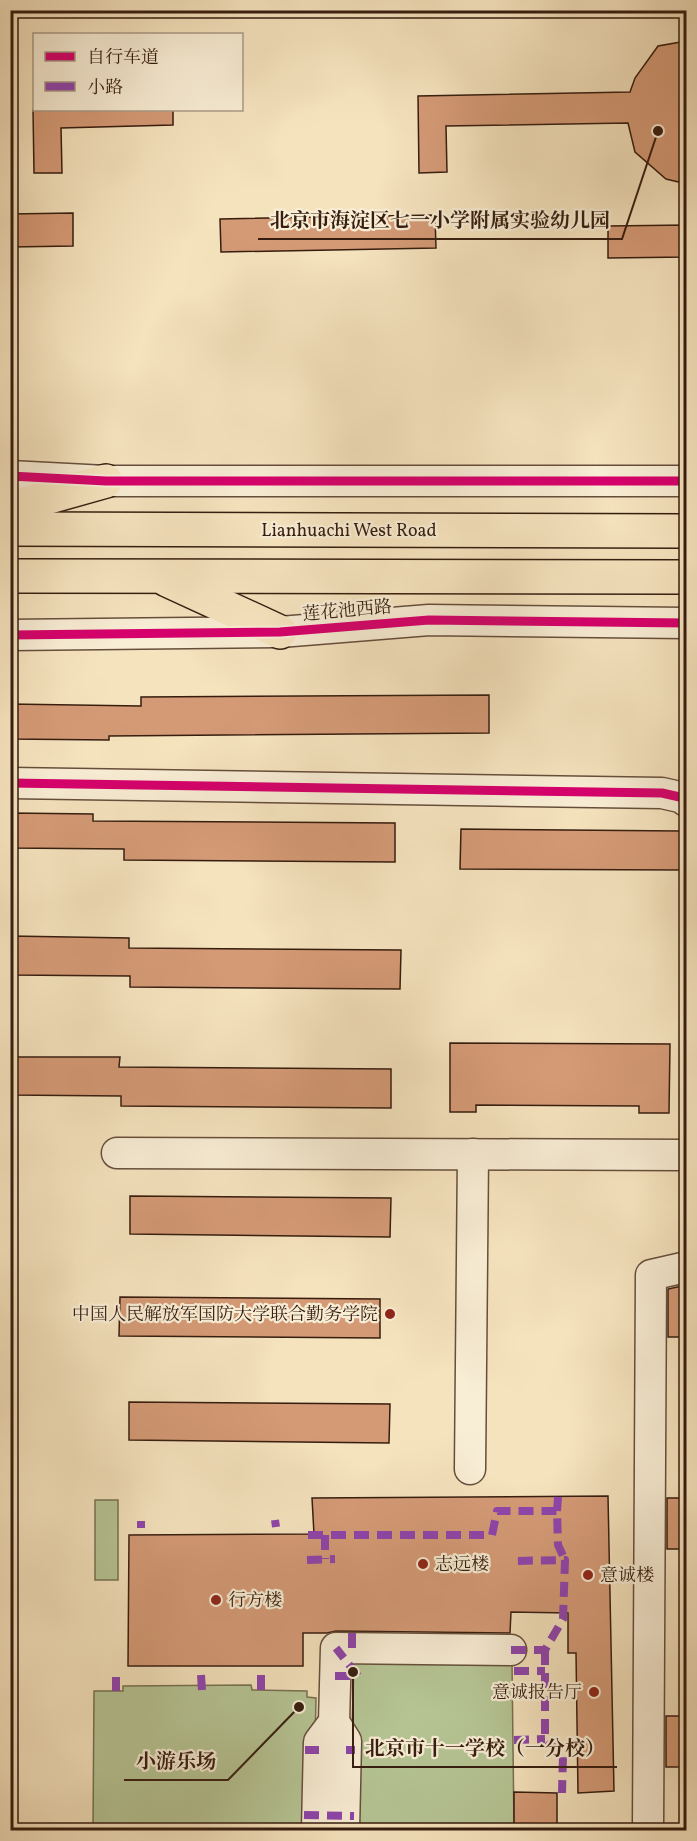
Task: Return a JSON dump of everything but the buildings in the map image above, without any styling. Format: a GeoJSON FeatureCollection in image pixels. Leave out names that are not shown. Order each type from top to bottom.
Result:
{"type":"FeatureCollection","features":[{"type":"Feature","properties":{"kind":"highway"},"geometry":{"type":"LineString","coordinates":[[10,508],[106,481]]}},
{"type":"Feature","properties":{"kind":"highway","name":"Lianhuachi West Road"},"geometry":{"type":"LineString","coordinates":[[10,529],[687,531]]}},
{"type":"Feature","properties":{"kind":"highway"},"geometry":{"type":"LineString","coordinates":[[158,575],[280,632]]}},
{"type":"Feature","properties":{"kind":"highway"},"geometry":{"type":"LineString","coordinates":[[10,576],[687,577]]}},
{"type":"Feature","properties":{"kind":"street"},"geometry":{"type":"LineString","coordinates":[[10,476],[106,481],[687,481]]}},
{"type":"Feature","properties":{"kind":"street","name":"莲花池西路"},"geometry":{"type":"LineString","coordinates":[[10,635],[280,632],[429,620],[687,623]]}},
{"type":"Feature","properties":{"kind":"street"},"geometry":{"type":"LineString","coordinates":[[10,783],[662,793],[684,798],[687,801]]}},
{"type":"Feature","properties":{"kind":"street"},"geometry":{"type":"LineString","coordinates":[[117,1153],[687,1155]]}},
{"type":"Feature","properties":{"kind":"street"},"geometry":{"type":"LineString","coordinates":[[470,1469],[473,1154]]}},
{"type":"Feature","properties":{"kind":"street"},"geometry":{"type":"LineString","coordinates":[[648,1830],[651,1275],[687,1268]]}},
{"type":"Feature","properties":{"kind":"street"},"geometry":{"type":"LineString","coordinates":[[344,1830],[346,1741],[334,1722],[336,1648],[511,1650]]}},
{"type":"Feature","properties":{"kind":"street"},"geometry":{"type":"LineString","coordinates":[[317,1830],[319,1742],[334,1722]]}},
{"type":"Feature","properties":{"kind":"green space"},"geometry":{"type":"Polygon","coordinates":[[[95,1500],[118,1500],[118,1580],[95,1580],[95,1500]]]}},
{"type":"Feature","properties":{"kind":"green space"},"geometry":{"type":"Polygon","coordinates":[[[354,1661],[512,1662],[514,1830],[349,1830],[354,1661]]]}},
{"type":"Feature","properties":{"kind":"green space"},"geometry":{"type":"Polygon","coordinates":[[[251,1685],[252,1690],[307,1691],[307,1697],[316,1698],[313,1830],[93,1830],[94,1691],[123,1691],[123,1686],[251,1685]]]}},
{"type":"Feature","properties":{"kind":"marked path"},"geometry":{"type":"LineString","coordinates":[[557,1511],[558,1497]]}},
{"type":"Feature","properties":{"kind":"marked path"},"geometry":{"type":"LineString","coordinates":[[308,1535],[492,1535],[497,1511],[557,1511],[558,1545],[565,1560]]}},
{"type":"Feature","properties":{"kind":"marked path"},"geometry":{"type":"LineString","coordinates":[[275,1520],[276,1527]]}},
{"type":"Feature","properties":{"kind":"marked path"},"geometry":{"type":"LineString","coordinates":[[141,1521],[141,1528]]}},
{"type":"Feature","properties":{"kind":"marked path"},"geometry":{"type":"LineString","coordinates":[[325,1535],[325,1559]]}},
{"type":"Feature","properties":{"kind":"marked path"},"geometry":{"type":"LineString","coordinates":[[307,1560],[335,1559]]}},
{"type":"Feature","properties":{"kind":"marked path"},"geometry":{"type":"LineString","coordinates":[[511,1650],[545,1650],[563,1619],[565,1560],[512,1561]]}},
{"type":"Feature","properties":{"kind":"marked path"},"geometry":{"type":"LineString","coordinates":[[352,1633],[352,1648]]}},
{"type":"Feature","properties":{"kind":"marked path"},"geometry":{"type":"LineString","coordinates":[[335,1676],[358,1676],[336,1648]]}},
{"type":"Feature","properties":{"kind":"marked path"},"geometry":{"type":"LineString","coordinates":[[545,1650],[545,1739],[563,1756],[562,1793]]}},
{"type":"Feature","properties":{"kind":"marked path"},"geometry":{"type":"LineString","coordinates":[[514,1671],[545,1671]]}},
{"type":"Feature","properties":{"kind":"marked path"},"geometry":{"type":"LineString","coordinates":[[201,1675],[202,1690]]}},
{"type":"Feature","properties":{"kind":"marked path"},"geometry":{"type":"LineString","coordinates":[[261,1675],[261,1690]]}},
{"type":"Feature","properties":{"kind":"marked path"},"geometry":{"type":"LineString","coordinates":[[116,1677],[116,1691]]}},
{"type":"Feature","properties":{"kind":"marked path"},"geometry":{"type":"LineString","coordinates":[[514,1740],[545,1739]]}},
{"type":"Feature","properties":{"kind":"marked path"},"geometry":{"type":"LineString","coordinates":[[305,1750],[319,1750]]}},
{"type":"Feature","properties":{"kind":"marked path"},"geometry":{"type":"LineString","coordinates":[[346,1750],[355,1750]]}},
{"type":"Feature","properties":{"kind":"marked path"},"geometry":{"type":"LineString","coordinates":[[304,1815],[354,1816]]}},
{"type":"Feature","properties":{"kind":"cycle path"},"geometry":{"type":"LineString","coordinates":[[10,476],[106,481],[686,481]]}},
{"type":"Feature","properties":{"kind":"cycle path"},"geometry":{"type":"LineString","coordinates":[[10,635],[280,632],[429,620],[686,623]]}},
{"type":"Feature","properties":{"kind":"cycle path"},"geometry":{"type":"LineString","coordinates":[[10,783],[662,793],[684,798],[686,801]]}},
{"type":"Feature","properties":{"kind":"place","name":"北京市海淀区七一小学附属实验幼儿园"},"geometry":{"type":"Point","coordinates":[658,131]}},
{"type":"Feature","properties":{"kind":"place","name":"中国人民解放军国防大学联合勤务学院"},"geometry":{"type":"Point","coordinates":[390,1314]}},
{"type":"Feature","properties":{"kind":"place","name":"志远楼"},"geometry":{"type":"Point","coordinates":[423,1564]}},
{"type":"Feature","properties":{"kind":"place","name":"意诚楼"},"geometry":{"type":"Point","coordinates":[588,1575]}},
{"type":"Feature","properties":{"kind":"place","name":"行方楼"},"geometry":{"type":"Point","coordinates":[216,1600]}},
{"type":"Feature","properties":{"kind":"place","name":"北京市十一学校（一分校）"},"geometry":{"type":"Point","coordinates":[353,1672]}},
{"type":"Feature","properties":{"kind":"place","name":"意诚报告厅"},"geometry":{"type":"Point","coordinates":[594,1692]}},
{"type":"Feature","properties":{"kind":"place","name":"小游乐场"},"geometry":{"type":"Point","coordinates":[299,1707]}}]}
